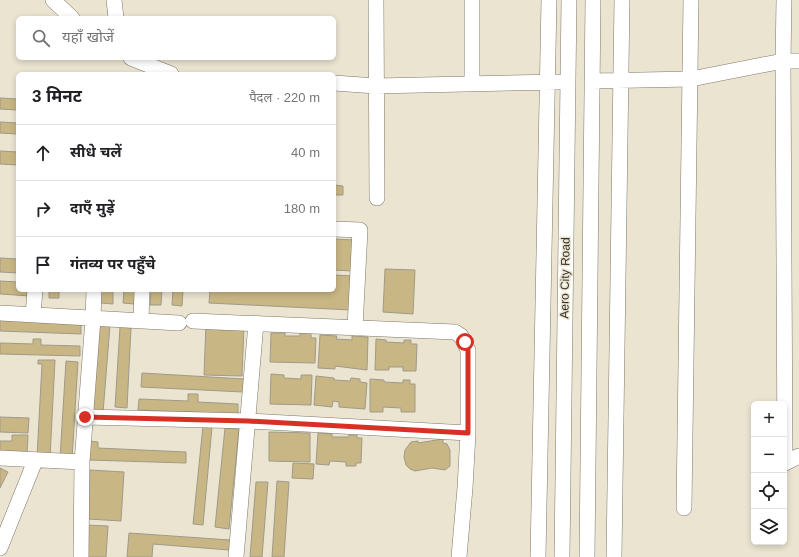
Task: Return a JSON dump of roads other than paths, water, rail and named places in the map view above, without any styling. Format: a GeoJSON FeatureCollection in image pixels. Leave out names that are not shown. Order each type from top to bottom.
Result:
{"type":"FeatureCollection","features":[{"type":"Feature","properties":{"kind":"street"},"geometry":{"type":"LineString","coordinates":[[53,0],[70,16]]}},
{"type":"Feature","properties":{"kind":"street"},"geometry":{"type":"LineString","coordinates":[[114,0],[116,16]]}},
{"type":"Feature","properties":{"kind":"street"},"geometry":{"type":"LineString","coordinates":[[376,0],[377,198]]}},
{"type":"Feature","properties":{"kind":"street"},"geometry":{"type":"LineString","coordinates":[[472,0],[472,84]]}},
{"type":"Feature","properties":{"kind":"street"},"geometry":{"type":"LineString","coordinates":[[538,557],[549,0]]}},
{"type":"Feature","properties":{"kind":"street","name":"Aero City Road"},"geometry":{"type":"LineString","coordinates":[[562,557],[569,0]]}},
{"type":"Feature","properties":{"kind":"street","name":"Aero City Road"},"geometry":{"type":"LineString","coordinates":[[587,557],[593,0]]}},
{"type":"Feature","properties":{"kind":"street"},"geometry":{"type":"LineString","coordinates":[[614,557],[622,0]]}},
{"type":"Feature","properties":{"kind":"street"},"geometry":{"type":"LineString","coordinates":[[684,508],[691,0]]}},
{"type":"Feature","properties":{"kind":"street"},"geometry":{"type":"LineString","coordinates":[[784,0],[785,463],[799,456]]}},
{"type":"Feature","properties":{"kind":"street"},"geometry":{"type":"LineString","coordinates":[[136,60],[166,72]]}},
{"type":"Feature","properties":{"kind":"street"},"geometry":{"type":"LineString","coordinates":[[592,80],[691,79],[783,61],[799,61]]}},
{"type":"Feature","properties":{"kind":"street"},"geometry":{"type":"LineString","coordinates":[[336,83],[376,86],[567,82]]}},
{"type":"Feature","properties":{"kind":"street"},"geometry":{"type":"LineString","coordinates":[[336,229],[360,230],[355,328]]}},
{"type":"Feature","properties":{"kind":"street"},"geometry":{"type":"LineString","coordinates":[[33,315],[35,292]]}},
{"type":"Feature","properties":{"kind":"street"},"geometry":{"type":"LineString","coordinates":[[81,557],[82,462],[94,292]]}},
{"type":"Feature","properties":{"kind":"street"},"geometry":{"type":"LineString","coordinates":[[141,321],[142,292]]}},
{"type":"Feature","properties":{"kind":"street"},"geometry":{"type":"LineString","coordinates":[[0,312],[93,319],[256,323],[454,332],[461,336],[468,350],[468,433],[459,557]]}},
{"type":"Feature","properties":{"kind":"street"},"geometry":{"type":"LineString","coordinates":[[236,557],[256,323]]}},
{"type":"Feature","properties":{"kind":"street"},"geometry":{"type":"LineString","coordinates":[[85,417],[248,421],[468,433]]}},
{"type":"Feature","properties":{"kind":"street"},"geometry":{"type":"LineString","coordinates":[[0,458],[36,461],[82,462]]}},
{"type":"Feature","properties":{"kind":"street"},"geometry":{"type":"LineString","coordinates":[[0,548],[36,461]]}}]}
